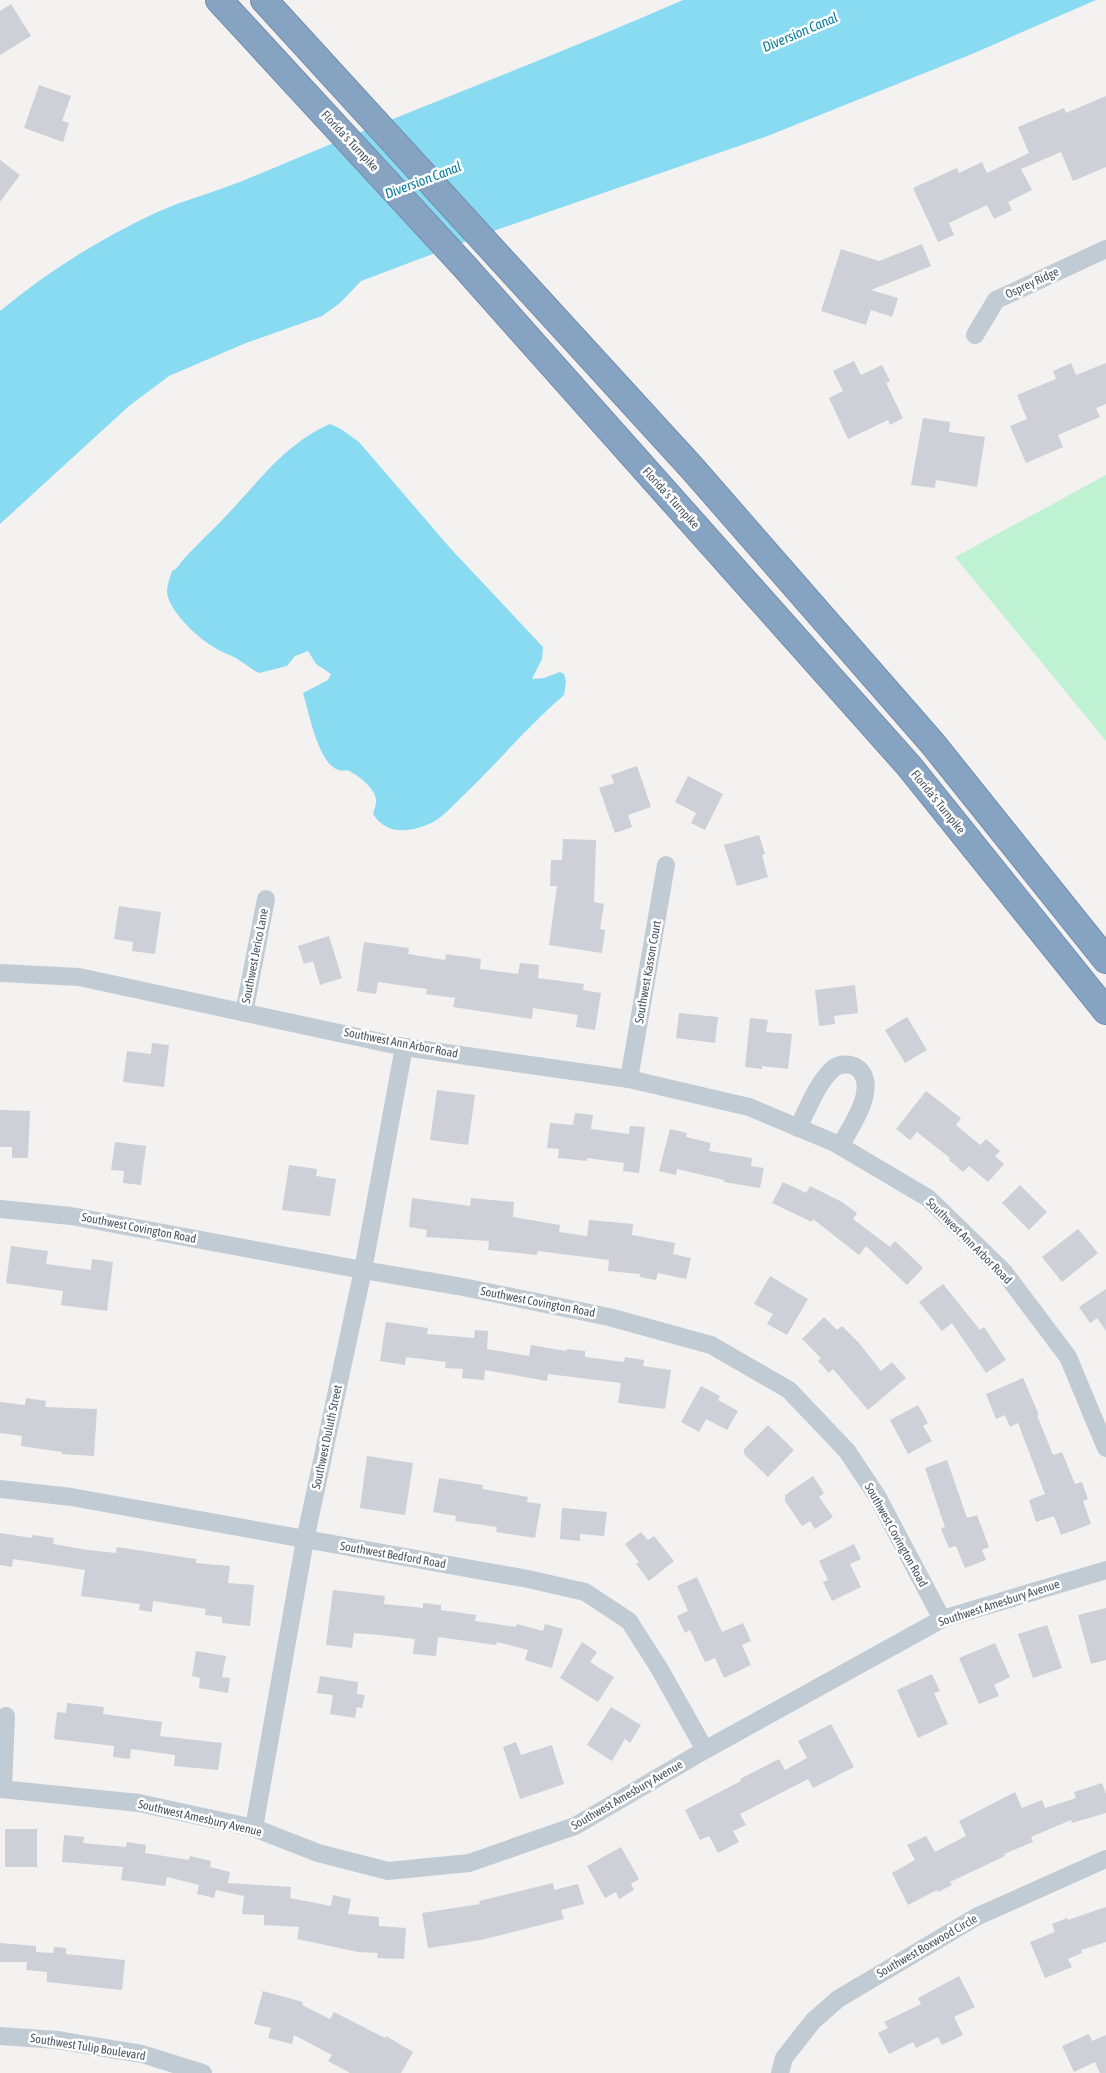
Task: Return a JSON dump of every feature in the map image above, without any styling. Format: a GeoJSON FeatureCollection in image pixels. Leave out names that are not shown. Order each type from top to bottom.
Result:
{"type":"FeatureCollection","features":[{"type":"Feature","properties":{"kind":"highway","name":"Florida's Turnpike"},"geometry":{"type":"LineString","coordinates":[[219,0],[466,267],[909,766],[1106,1011]]}},
{"type":"Feature","properties":{"kind":"highway"},"geometry":{"type":"LineString","coordinates":[[264,0],[692,468],[933,744],[1106,960]]}},
{"type":"Feature","properties":{"kind":"street","name":"Osprey Ridge"},"geometry":{"type":"LineString","coordinates":[[975,335],[996,300],[1106,249]]}},
{"type":"Feature","properties":{"kind":"street","name":"Southwest Kasson Court"},"geometry":{"type":"LineString","coordinates":[[629,1078],[666,865]]}},
{"type":"Feature","properties":{"kind":"street","name":"Southwest Jerico Lane"},"geometry":{"type":"LineString","coordinates":[[244,1013],[266,899]]}},
{"type":"Feature","properties":{"kind":"street","name":"Southwest Ann Arbor Road"},"geometry":{"type":"LineString","coordinates":[[0,973],[79,977],[404,1046],[629,1078],[749,1107],[840,1146],[928,1198],[1004,1272],[1068,1357],[1106,1448]]}},
{"type":"Feature","properties":{"kind":"street","name":"Southwest Duluth Street"},"geometry":{"type":"LineString","coordinates":[[254,1828],[305,1540],[363,1270],[404,1046]]}},
{"type":"Feature","properties":{"kind":"street"},"geometry":{"type":"LineString","coordinates":[[798,1128],[828,1075],[836,1067],[844,1064],[855,1066],[864,1076],[866,1088],[864,1099],[840,1146]]}},
{"type":"Feature","properties":{"kind":"street","name":"Southwest Covington Road"},"geometry":{"type":"LineString","coordinates":[[0,1209],[72,1216],[458,1286],[619,1319],[711,1345],[788,1390],[847,1451],[877,1496],[942,1619]]}},
{"type":"Feature","properties":{"kind":"street","name":"Southwest Bedford Road"},"geometry":{"type":"LineString","coordinates":[[0,1489],[71,1497],[528,1579],[584,1592],[629,1621],[659,1668],[706,1750]]}},
{"type":"Feature","properties":{"kind":"street","name":"Southwest Amesbury Avenue"},"geometry":{"type":"LineString","coordinates":[[1,1788],[139,1803],[254,1828],[318,1853],[388,1870],[469,1863],[575,1826],[706,1750],[942,1619],[1106,1570]]}},
{"type":"Feature","properties":{"kind":"street"},"geometry":{"type":"LineString","coordinates":[[1,1788],[6,1716]]}},
{"type":"Feature","properties":{"kind":"street","name":"Southwest Boxwood Circle"},"geometry":{"type":"LineString","coordinates":[[780,2073],[784,2058],[813,2021],[838,1999],[976,1917],[1106,1859]]}},
{"type":"Feature","properties":{"kind":"street","name":"Southwest Tulip Boulevard"},"geometry":{"type":"LineString","coordinates":[[0,2036],[57,2040],[142,2054],[203,2073]]}},
{"type":"Feature","properties":{"kind":"green space"},"geometry":{"type":"Polygon","coordinates":[[[1106,475],[1106,741],[955,557],[1106,475]]]}},
{"type":"Feature","properties":{"kind":"water","name":"Diversion Canal"},"geometry":{"type":"Polygon","coordinates":[[[683,0],[1096,0],[972,54],[765,137],[499,229],[361,281],[340,303],[322,316],[246,343],[169,376],[129,406],[0,524],[0,311],[36,283],[112,235],[153,214],[240,182],[683,0]]]}},
{"type":"Feature","properties":{"kind":"water"},"geometry":{"type":"Polygon","coordinates":[[[330,424],[341,429],[359,442],[451,549],[543,647],[542,659],[532,679],[544,678],[560,672],[564,674],[566,682],[564,695],[447,811],[435,821],[410,830],[393,829],[379,821],[373,814],[376,804],[370,787],[351,772],[338,770],[330,764],[323,754],[312,727],[303,693],[328,680],[331,674],[316,664],[308,651],[295,656],[287,666],[259,673],[236,658],[215,648],[200,637],[175,610],[167,594],[172,571],[176,569],[272,465],[299,442],[330,424]]]}},
{"type":"Feature","properties":{"kind":"building"},"geometry":{"type":"Polygon","coordinates":[[[11,4],[31,36],[0,55],[0,11],[11,4]]]}},
{"type":"Feature","properties":{"kind":"building"},"geometry":{"type":"Polygon","coordinates":[[[39,85],[71,96],[62,121],[69,123],[63,142],[24,128],[39,85]]]}},
{"type":"Feature","properties":{"kind":"building"},"geometry":{"type":"Polygon","coordinates":[[[1106,96],[1106,167],[1073,181],[1061,152],[1021,169],[1032,190],[1008,202],[1012,210],[994,219],[987,205],[949,223],[954,235],[938,242],[913,188],[957,168],[959,173],[982,162],[987,173],[1029,153],[1018,127],[1064,108],[1066,113],[1106,96]]]}},
{"type":"Feature","properties":{"kind":"building"},"geometry":{"type":"Polygon","coordinates":[[[0,160],[20,175],[0,202],[0,160]]]}},
{"type":"Feature","properties":{"kind":"building"},"geometry":{"type":"Polygon","coordinates":[[[922,244],[931,266],[871,290],[898,298],[892,317],[871,310],[866,325],[821,311],[841,249],[879,261],[922,244]]]}},
{"type":"Feature","properties":{"kind":"building"},"geometry":{"type":"Polygon","coordinates":[[[854,361],[861,375],[882,365],[890,381],[886,383],[903,418],[890,425],[888,420],[848,439],[829,398],[843,391],[833,371],[854,361]]]}},
{"type":"Feature","properties":{"kind":"building"},"geometry":{"type":"Polygon","coordinates":[[[1071,363],[1076,375],[1106,363],[1106,404],[1096,408],[1100,417],[1058,435],[1063,447],[1026,463],[1010,426],[1027,419],[1017,395],[1056,379],[1053,371],[1071,363]]]}},
{"type":"Feature","properties":{"kind":"building"},"geometry":{"type":"Polygon","coordinates":[[[923,418],[950,422],[949,432],[985,437],[977,487],[936,480],[935,488],[911,485],[923,418]]]}},
{"type":"Feature","properties":{"kind":"building"},"geometry":{"type":"Polygon","coordinates":[[[637,766],[651,807],[628,815],[632,827],[615,833],[599,788],[614,783],[611,775],[637,766]]]}},
{"type":"Feature","properties":{"kind":"building"},"geometry":{"type":"Polygon","coordinates":[[[688,776],[723,794],[705,830],[691,823],[696,813],[675,802],[688,776]]]}},
{"type":"Feature","properties":{"kind":"building"},"geometry":{"type":"Polygon","coordinates":[[[759,835],[765,854],[762,855],[768,877],[737,886],[724,845],[759,835]]]}},
{"type":"Feature","properties":{"kind":"building"},"geometry":{"type":"Polygon","coordinates":[[[563,839],[596,840],[594,902],[604,904],[600,929],[605,930],[602,953],[549,945],[557,886],[550,886],[551,860],[562,860],[563,839]]]}},
{"type":"Feature","properties":{"kind":"building"},"geometry":{"type":"Polygon","coordinates":[[[119,906],[161,912],[155,954],[132,951],[133,942],[114,939],[119,906]]]}},
{"type":"Feature","properties":{"kind":"building"},"geometry":{"type":"Polygon","coordinates":[[[329,936],[342,978],[320,985],[313,961],[304,964],[298,946],[329,936]]]}},
{"type":"Feature","properties":{"kind":"building"},"geometry":{"type":"Polygon","coordinates":[[[364,942],[409,948],[408,954],[445,960],[446,954],[481,959],[480,969],[518,974],[520,963],[539,965],[538,978],[584,984],[583,990],[601,993],[595,1030],[576,1027],[578,1015],[533,1008],[532,1019],[453,1007],[455,998],[426,994],[427,989],[378,982],[376,994],[357,991],[364,942]]]}},
{"type":"Feature","properties":{"kind":"building"},"geometry":{"type":"Polygon","coordinates":[[[855,985],[858,1013],[834,1016],[835,1024],[819,1026],[815,990],[855,985]]]}},
{"type":"Feature","properties":{"kind":"building"},"geometry":{"type":"Polygon","coordinates":[[[679,1013],[718,1017],[715,1043],[676,1038],[679,1013]]]}},
{"type":"Feature","properties":{"kind":"building"},"geometry":{"type":"Polygon","coordinates":[[[907,1017],[927,1050],[905,1063],[885,1030],[907,1017]]]}},
{"type":"Feature","properties":{"kind":"building"},"geometry":{"type":"Polygon","coordinates":[[[750,1018],[768,1020],[766,1032],[792,1034],[788,1069],[762,1066],[762,1069],[745,1067],[750,1018]]]}},
{"type":"Feature","properties":{"kind":"building"},"geometry":{"type":"Polygon","coordinates":[[[152,1043],[169,1045],[164,1087],[123,1082],[127,1051],[151,1054],[152,1043]]]}},
{"type":"Feature","properties":{"kind":"building"},"geometry":{"type":"Polygon","coordinates":[[[437,1090],[475,1095],[468,1145],[430,1140],[437,1090]]]}},
{"type":"Feature","properties":{"kind":"building"},"geometry":{"type":"Polygon","coordinates":[[[926,1091],[961,1118],[956,1125],[980,1145],[986,1139],[1000,1151],[995,1156],[1004,1164],[988,1182],[969,1166],[963,1172],[949,1160],[950,1158],[917,1132],[910,1140],[896,1129],[926,1091]]]}},
{"type":"Feature","properties":{"kind":"building"},"geometry":{"type":"Polygon","coordinates":[[[0,1110],[30,1111],[28,1158],[12,1158],[12,1147],[0,1147],[0,1110]]]}},
{"type":"Feature","properties":{"kind":"building"},"geometry":{"type":"Polygon","coordinates":[[[575,1113],[593,1115],[591,1129],[629,1134],[630,1126],[645,1127],[639,1173],[623,1171],[624,1163],[587,1158],[587,1161],[558,1158],[559,1149],[547,1148],[550,1123],[573,1125],[575,1113]]]}},
{"type":"Feature","properties":{"kind":"building"},"geometry":{"type":"Polygon","coordinates":[[[670,1129],[687,1133],[686,1137],[711,1143],[709,1151],[752,1158],[751,1166],[764,1168],[760,1188],[724,1182],[724,1180],[677,1169],[676,1175],[659,1171],[670,1129]]]}},
{"type":"Feature","properties":{"kind":"building"},"geometry":{"type":"Polygon","coordinates":[[[115,1142],[146,1146],[141,1185],[123,1183],[124,1171],[111,1170],[115,1142]]]}},
{"type":"Feature","properties":{"kind":"building"},"geometry":{"type":"Polygon","coordinates":[[[289,1165],[317,1169],[316,1176],[336,1179],[330,1216],[282,1210],[289,1165]]]}},
{"type":"Feature","properties":{"kind":"building"},"geometry":{"type":"Polygon","coordinates":[[[783,1182],[806,1193],[810,1186],[842,1202],[857,1213],[853,1219],[890,1247],[895,1241],[923,1268],[907,1285],[866,1246],[859,1255],[813,1219],[812,1222],[772,1203],[783,1182]]]}},
{"type":"Feature","properties":{"kind":"building"},"geometry":{"type":"Polygon","coordinates":[[[1020,1185],[1047,1212],[1029,1230],[1002,1203],[1020,1185]]]}},
{"type":"Feature","properties":{"kind":"building"},"geometry":{"type":"Polygon","coordinates":[[[412,1198],[470,1206],[471,1198],[514,1202],[513,1217],[560,1225],[559,1232],[587,1236],[589,1220],[633,1224],[632,1235],[675,1243],[673,1254],[691,1258],[686,1279],[658,1273],[656,1280],[640,1277],[640,1274],[608,1271],[609,1260],[538,1251],[537,1255],[488,1250],[489,1241],[426,1237],[427,1230],[409,1227],[412,1198]]]}},
{"type":"Feature","properties":{"kind":"building"},"geometry":{"type":"Polygon","coordinates":[[[1078,1229],[1098,1253],[1062,1282],[1042,1257],[1078,1229]]]}},
{"type":"Feature","properties":{"kind":"building"},"geometry":{"type":"Polygon","coordinates":[[[11,1246],[48,1251],[46,1264],[91,1270],[92,1259],[113,1262],[107,1311],[61,1305],[63,1291],[6,1283],[11,1246]]]}},
{"type":"Feature","properties":{"kind":"building"},"geometry":{"type":"Polygon","coordinates":[[[770,1276],[808,1299],[787,1335],[767,1324],[773,1314],[754,1304],[770,1276]]]}},
{"type":"Feature","properties":{"kind":"building"},"geometry":{"type":"Polygon","coordinates":[[[943,1284],[980,1330],[984,1327],[1006,1360],[986,1373],[952,1323],[942,1331],[919,1302],[943,1284]]]}},
{"type":"Feature","properties":{"kind":"building"},"geometry":{"type":"Polygon","coordinates":[[[1106,1289],[1106,1331],[1097,1318],[1090,1323],[1079,1307],[1106,1289]]]}},
{"type":"Feature","properties":{"kind":"building"},"geometry":{"type":"Polygon","coordinates":[[[824,1317],[837,1330],[842,1326],[859,1343],[881,1371],[892,1362],[906,1378],[868,1410],[833,1369],[829,1373],[818,1361],[821,1358],[802,1339],[824,1317]]]}},
{"type":"Feature","properties":{"kind":"building"},"geometry":{"type":"Polygon","coordinates":[[[386,1322],[428,1328],[427,1334],[474,1338],[475,1330],[488,1331],[487,1349],[529,1356],[531,1345],[566,1351],[567,1349],[585,1351],[585,1357],[624,1362],[625,1357],[644,1360],[643,1366],[671,1370],[665,1409],[618,1403],[621,1383],[548,1374],[547,1381],[485,1370],[484,1380],[462,1378],[463,1369],[445,1368],[446,1362],[406,1357],[405,1365],[380,1361],[386,1322]]]}},
{"type":"Feature","properties":{"kind":"building"},"geometry":{"type":"Polygon","coordinates":[[[1023,1378],[1053,1455],[1062,1452],[1075,1484],[1082,1482],[1088,1499],[1083,1501],[1091,1524],[1061,1535],[1054,1516],[1036,1522],[1029,1500],[1045,1494],[1018,1423],[1010,1427],[1005,1415],[996,1419],[986,1394],[1023,1378]]]}},
{"type":"Feature","properties":{"kind":"building"},"geometry":{"type":"Polygon","coordinates":[[[701,1386],[720,1396],[718,1400],[738,1411],[727,1430],[706,1419],[699,1432],[681,1422],[701,1386]]]}},
{"type":"Feature","properties":{"kind":"building"},"geometry":{"type":"Polygon","coordinates":[[[26,1398],[46,1401],[45,1407],[97,1409],[94,1456],[62,1454],[62,1452],[21,1446],[22,1436],[0,1433],[0,1402],[25,1405],[26,1398]]]}},
{"type":"Feature","properties":{"kind":"building"},"geometry":{"type":"Polygon","coordinates":[[[918,1405],[928,1423],[923,1426],[932,1441],[908,1454],[890,1420],[918,1405]]]}},
{"type":"Feature","properties":{"kind":"building"},"geometry":{"type":"Polygon","coordinates":[[[768,1425],[794,1450],[768,1477],[744,1454],[744,1449],[768,1425]]]}},
{"type":"Feature","properties":{"kind":"building"},"geometry":{"type":"Polygon","coordinates":[[[367,1456],[413,1463],[405,1515],[360,1508],[367,1456]]]}},
{"type":"Feature","properties":{"kind":"building"},"geometry":{"type":"Polygon","coordinates":[[[947,1460],[967,1518],[977,1515],[989,1547],[982,1550],[986,1560],[965,1568],[956,1546],[949,1548],[941,1529],[945,1527],[925,1468],[947,1460]]]}},
{"type":"Feature","properties":{"kind":"building"},"geometry":{"type":"Polygon","coordinates":[[[813,1476],[824,1493],[819,1497],[833,1517],[815,1529],[810,1521],[802,1526],[785,1501],[785,1495],[813,1476]]]}},
{"type":"Feature","properties":{"kind":"building"},"geometry":{"type":"Polygon","coordinates":[[[439,1478],[483,1485],[482,1489],[528,1497],[527,1502],[541,1504],[535,1538],[496,1532],[497,1527],[455,1521],[456,1516],[433,1512],[439,1478]]]}},
{"type":"Feature","properties":{"kind":"building"},"geometry":{"type":"Polygon","coordinates":[[[562,1508],[607,1512],[604,1536],[580,1534],[580,1541],[560,1539],[562,1508]]]}},
{"type":"Feature","properties":{"kind":"building"},"geometry":{"type":"Polygon","coordinates":[[[641,1532],[648,1540],[654,1536],[674,1561],[649,1581],[636,1564],[639,1562],[625,1544],[641,1532]]]}},
{"type":"Feature","properties":{"kind":"building"},"geometry":{"type":"Polygon","coordinates":[[[0,1533],[32,1538],[33,1535],[54,1538],[53,1544],[88,1550],[116,1553],[117,1547],[196,1559],[196,1563],[230,1566],[228,1583],[254,1585],[250,1626],[222,1623],[222,1617],[205,1615],[206,1609],[153,1601],[152,1612],[139,1610],[140,1604],[81,1596],[85,1570],[13,1559],[12,1567],[0,1565],[0,1533]]]}},
{"type":"Feature","properties":{"kind":"building"},"geometry":{"type":"Polygon","coordinates":[[[854,1544],[861,1559],[850,1564],[861,1587],[832,1601],[823,1582],[828,1580],[819,1561],[854,1544]]]}},
{"type":"Feature","properties":{"kind":"building"},"geometry":{"type":"Polygon","coordinates":[[[697,1577],[722,1632],[743,1623],[751,1641],[742,1645],[751,1665],[724,1678],[715,1658],[705,1662],[690,1630],[685,1633],[677,1616],[688,1611],[677,1586],[697,1577]]]}},
{"type":"Feature","properties":{"kind":"building"},"geometry":{"type":"Polygon","coordinates":[[[333,1590],[385,1596],[384,1604],[423,1608],[423,1603],[441,1605],[441,1610],[476,1615],[475,1621],[516,1627],[517,1624],[543,1631],[545,1624],[563,1629],[552,1668],[525,1660],[528,1650],[497,1642],[496,1645],[438,1637],[436,1656],[413,1654],[415,1639],[380,1635],[354,1633],[352,1648],[326,1645],[333,1590]]]}},
{"type":"Feature","properties":{"kind":"building"},"geometry":{"type":"Polygon","coordinates":[[[1106,1608],[1106,1660],[1091,1664],[1078,1615],[1106,1608]]]}},
{"type":"Feature","properties":{"kind":"building"},"geometry":{"type":"Polygon","coordinates":[[[1047,1625],[1062,1668],[1033,1678],[1018,1634],[1047,1625]]]}},
{"type":"Feature","properties":{"kind":"building"},"geometry":{"type":"Polygon","coordinates":[[[582,1642],[597,1652],[590,1662],[614,1677],[598,1702],[560,1678],[582,1642]]]}},
{"type":"Feature","properties":{"kind":"building"},"geometry":{"type":"Polygon","coordinates":[[[995,1643],[1010,1677],[994,1685],[999,1696],[979,1704],[959,1658],[995,1643]]]}},
{"type":"Feature","properties":{"kind":"building"},"geometry":{"type":"Polygon","coordinates":[[[196,1651],[226,1656],[222,1677],[230,1678],[228,1693],[199,1688],[200,1678],[192,1676],[196,1651]]]}},
{"type":"Feature","properties":{"kind":"building"},"geometry":{"type":"Polygon","coordinates":[[[932,1674],[940,1691],[934,1693],[948,1724],[918,1738],[897,1690],[932,1674]]]}},
{"type":"Feature","properties":{"kind":"building"},"geometry":{"type":"Polygon","coordinates":[[[320,1676],[358,1682],[357,1694],[365,1695],[362,1708],[357,1707],[355,1718],[330,1714],[333,1695],[317,1693],[320,1676]]]}},
{"type":"Feature","properties":{"kind":"building"},"geometry":{"type":"Polygon","coordinates":[[[67,1703],[104,1707],[103,1714],[162,1722],[160,1736],[222,1743],[218,1770],[174,1766],[175,1755],[131,1749],[130,1759],[113,1757],[114,1746],[54,1739],[57,1712],[66,1713],[67,1703]]]}},
{"type":"Feature","properties":{"kind":"building"},"geometry":{"type":"Polygon","coordinates":[[[611,1707],[641,1725],[630,1743],[625,1739],[612,1761],[587,1745],[611,1707]]]}},
{"type":"Feature","properties":{"kind":"building"},"geometry":{"type":"Polygon","coordinates":[[[831,1724],[854,1767],[813,1788],[808,1779],[740,1814],[746,1825],[733,1831],[739,1842],[718,1853],[709,1836],[700,1840],[685,1810],[779,1759],[785,1770],[807,1758],[798,1741],[831,1724]]]}},
{"type":"Feature","properties":{"kind":"building"},"geometry":{"type":"Polygon","coordinates":[[[516,1742],[521,1755],[552,1745],[564,1784],[520,1799],[503,1747],[516,1742]]]}},
{"type":"Feature","properties":{"kind":"building"},"geometry":{"type":"Polygon","coordinates":[[[1102,1783],[1106,1794],[1106,1813],[1072,1823],[1071,1820],[1031,1837],[1033,1842],[1004,1854],[1005,1856],[950,1882],[952,1885],[938,1892],[937,1890],[908,1905],[892,1873],[915,1860],[907,1845],[926,1836],[935,1852],[966,1836],[959,1821],[1015,1792],[1022,1808],[1042,1800],[1045,1808],[1076,1798],[1074,1792],[1102,1783]]]}},
{"type":"Feature","properties":{"kind":"building"},"geometry":{"type":"Polygon","coordinates":[[[5,1829],[37,1829],[37,1867],[5,1867],[5,1829]]]}},
{"type":"Feature","properties":{"kind":"building"},"geometry":{"type":"Polygon","coordinates":[[[64,1835],[84,1837],[83,1843],[126,1847],[127,1842],[146,1845],[145,1853],[189,1860],[190,1856],[211,1861],[210,1867],[230,1872],[228,1883],[291,1887],[290,1898],[331,1906],[333,1895],[351,1899],[348,1914],[379,1917],[379,1926],[406,1928],[404,1959],[377,1958],[378,1953],[358,1952],[297,1939],[299,1927],[264,1925],[264,1915],[242,1914],[244,1896],[216,1890],[214,1898],[197,1894],[199,1885],[167,1877],[165,1886],[121,1880],[123,1867],[62,1862],[64,1835]]]}},
{"type":"Feature","properties":{"kind":"building"},"geometry":{"type":"Polygon","coordinates":[[[621,1847],[639,1879],[631,1884],[634,1890],[619,1899],[616,1892],[605,1898],[587,1866],[621,1847]]]}},
{"type":"Feature","properties":{"kind":"building"},"geometry":{"type":"Polygon","coordinates":[[[553,1883],[554,1890],[578,1884],[584,1904],[561,1910],[564,1919],[481,1940],[428,1948],[422,1913],[480,1904],[479,1901],[553,1883]]]}},
{"type":"Feature","properties":{"kind":"building"},"geometry":{"type":"Polygon","coordinates":[[[1106,1907],[1106,1942],[1081,1950],[1082,1953],[1068,1959],[1072,1967],[1045,1978],[1030,1942],[1055,1932],[1052,1924],[1106,1907]]]}},
{"type":"Feature","properties":{"kind":"building"},"geometry":{"type":"Polygon","coordinates":[[[0,1943],[36,1946],[36,1952],[53,1953],[54,1947],[66,1948],[66,1954],[125,1960],[122,1990],[47,1982],[47,1972],[26,1970],[27,1962],[0,1962],[0,1943]]]}},
{"type":"Feature","properties":{"kind":"building"},"geometry":{"type":"Polygon","coordinates":[[[959,1976],[975,2007],[954,2017],[963,2035],[942,2045],[938,2037],[916,2048],[913,2042],[889,2054],[878,2033],[888,2028],[884,2022],[921,2004],[918,1998],[959,1976]]]}},
{"type":"Feature","properties":{"kind":"building"},"geometry":{"type":"Polygon","coordinates":[[[263,1991],[303,2002],[302,2005],[330,2019],[334,2012],[385,2038],[386,2036],[413,2052],[401,2073],[350,2073],[328,2061],[332,2055],[294,2035],[292,2044],[268,2038],[271,2028],[254,2024],[263,1991]]]}},
{"type":"Feature","properties":{"kind":"building"},"geometry":{"type":"Polygon","coordinates":[[[1089,2034],[1092,2041],[1106,2035],[1106,2073],[1100,2073],[1095,2062],[1074,2072],[1062,2046],[1089,2034]]]}}]}
